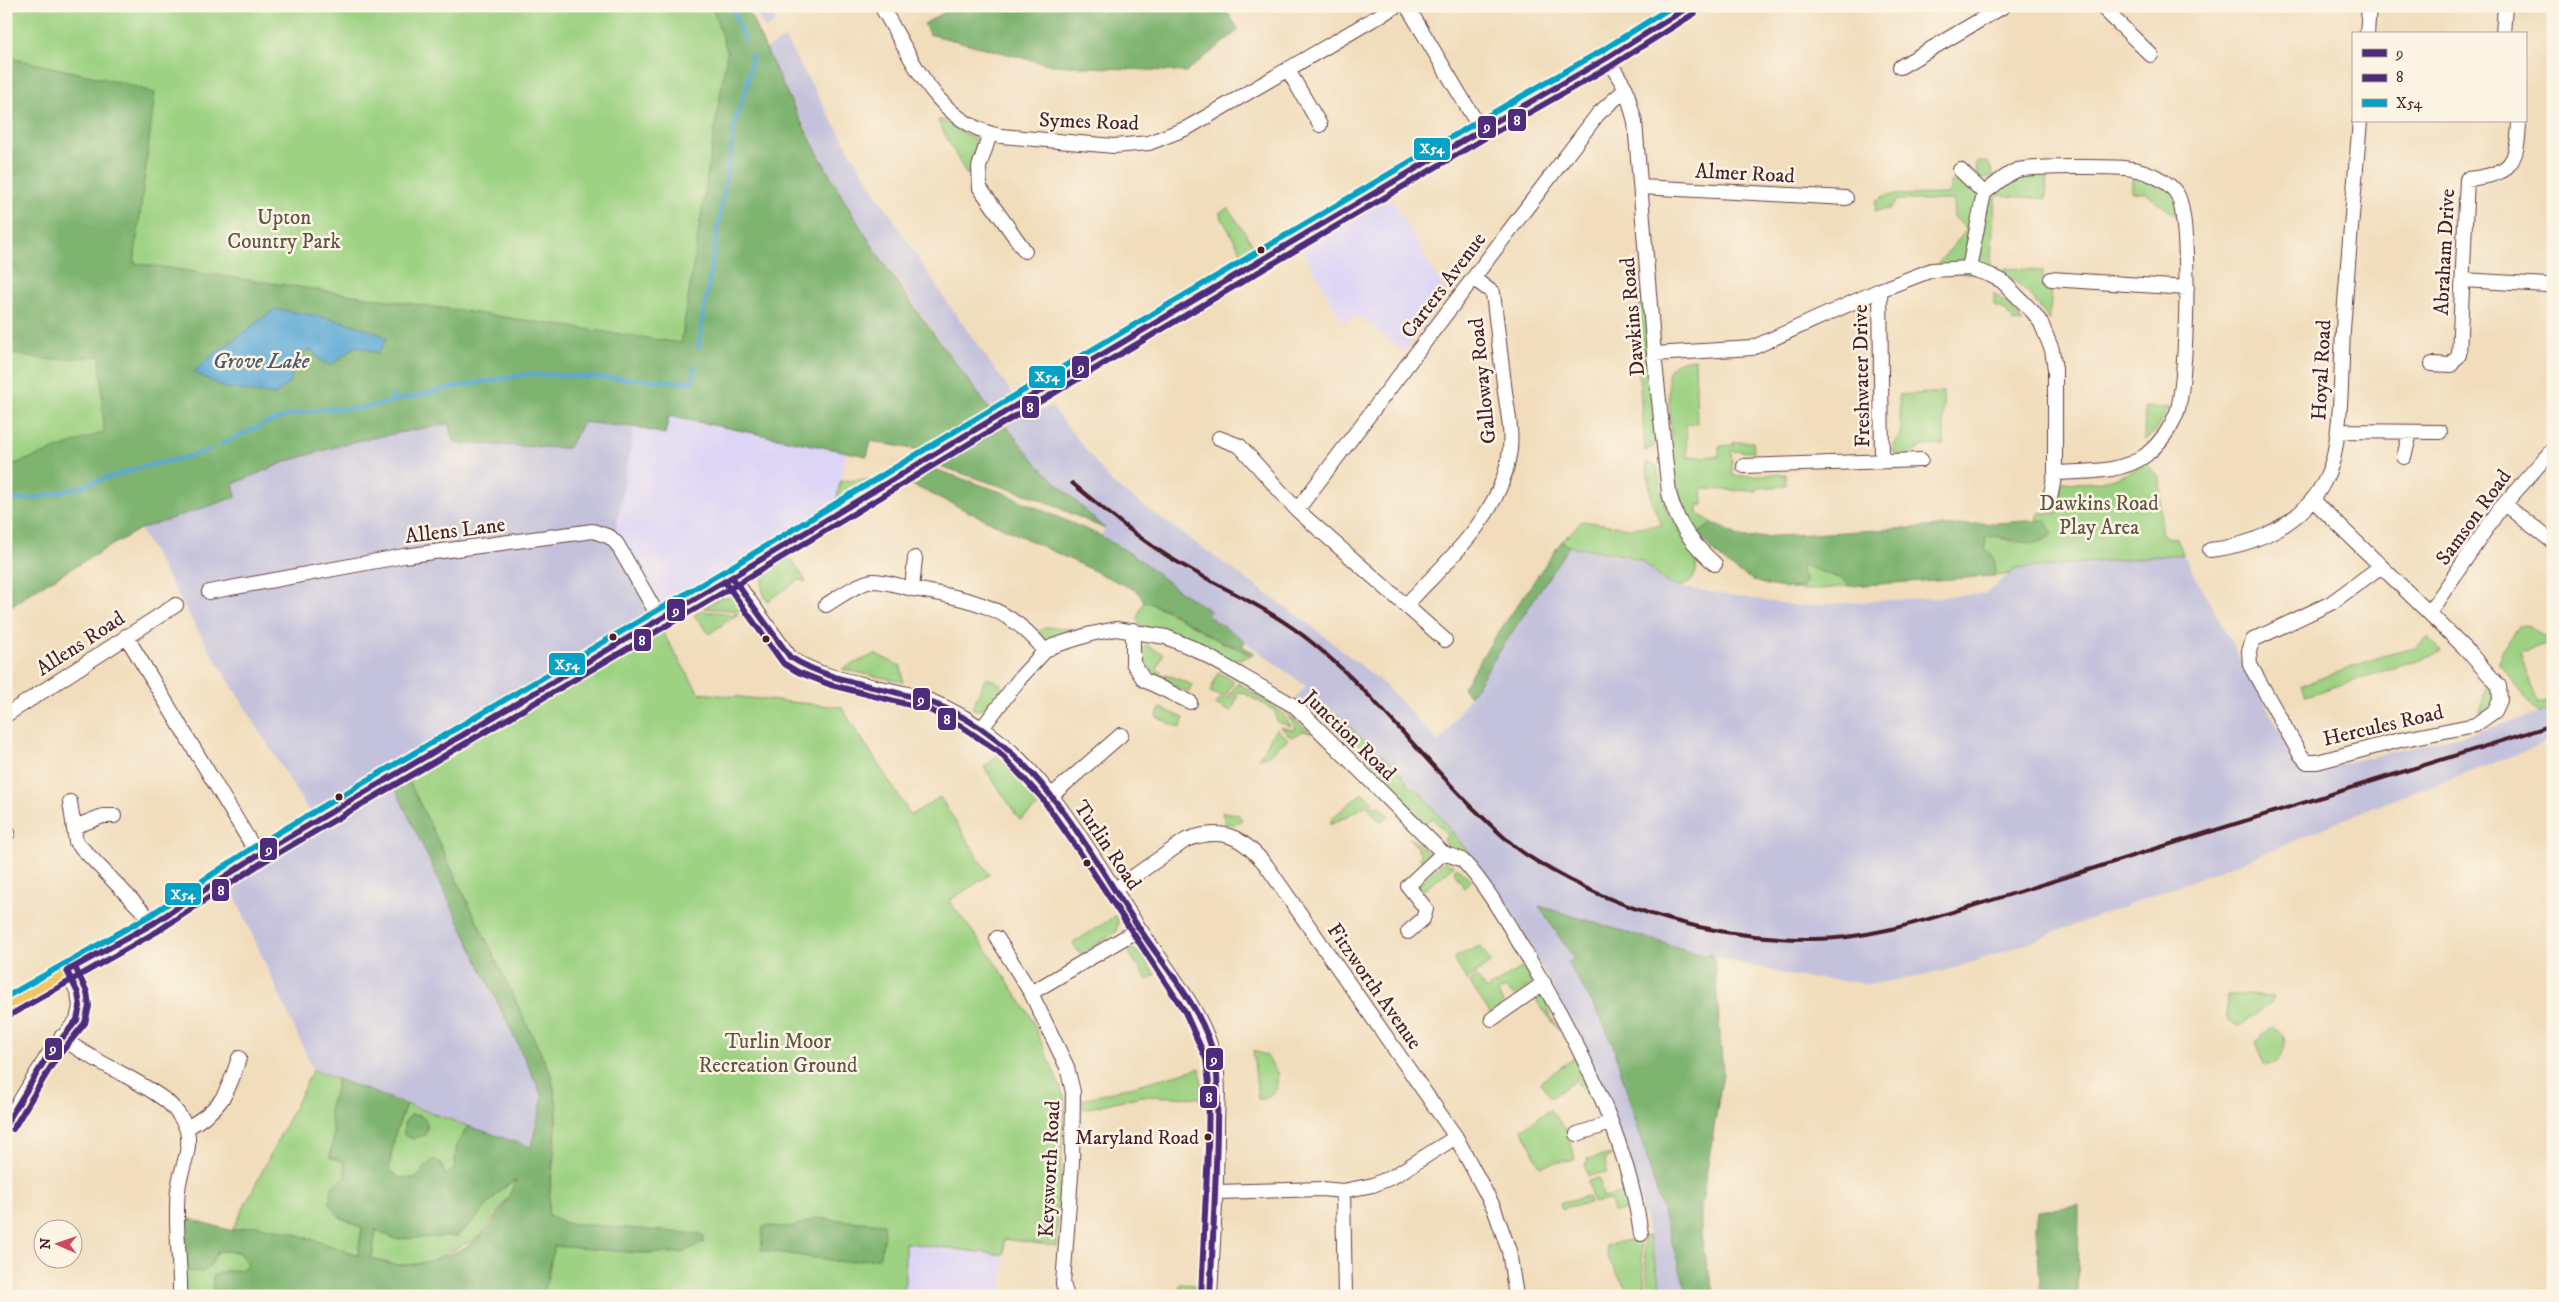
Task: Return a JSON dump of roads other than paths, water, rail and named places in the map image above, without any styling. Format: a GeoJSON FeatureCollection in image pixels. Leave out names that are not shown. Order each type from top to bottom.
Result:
{"type":"FeatureCollection","features":[{"type":"Feature","properties":{"kind":"main road"},"geometry":{"type":"LineString","coordinates":[[6,1007],[154,923],[258,856],[660,620],[972,431],[1481,130],[1607,58],[1690,6]]}},
{"type":"Feature","properties":{"kind":"street","name":"Symes Road"},"geometry":{"type":"LineString","coordinates":[[881,6],[936,98],[960,119],[990,134],[1114,146],[1149,143],[1187,128],[1396,6]]}},
{"type":"Feature","properties":{"kind":"street"},"geometry":{"type":"LineString","coordinates":[[1407,6],[1481,130]]}},
{"type":"Feature","properties":{"kind":"street"},"geometry":{"type":"LineString","coordinates":[[1900,67],[2004,6]]}},
{"type":"Feature","properties":{"kind":"street"},"geometry":{"type":"LineString","coordinates":[[2101,6],[2151,54]]}},
{"type":"Feature","properties":{"kind":"street"},"geometry":{"type":"LineString","coordinates":[[2367,32],[2369,6]]}},
{"type":"Feature","properties":{"kind":"street"},"geometry":{"type":"LineString","coordinates":[[2503,32],[2505,6]]}},
{"type":"Feature","properties":{"kind":"street","name":"Dawkins Road"},"geometry":{"type":"LineString","coordinates":[[1607,58],[1626,89],[1635,122],[1654,354],[1667,481],[1678,520],[1691,541],[1714,564]]}},
{"type":"Feature","properties":{"kind":"street"},"geometry":{"type":"LineString","coordinates":[[1288,70],[1320,125]]}},
{"type":"Feature","properties":{"kind":"street","name":"Carters Avenue"},"geometry":{"type":"LineString","coordinates":[[1297,510],[1598,114],[1626,89]]}},
{"type":"Feature","properties":{"kind":"street","name":"Hoyal Road"},"geometry":{"type":"LineString","coordinates":[[2210,550],[2231,548],[2259,540],[2288,522],[2313,500],[2333,458],[2338,431],[2360,122]]}},
{"type":"Feature","properties":{"kind":"street","name":"Abraham Drive"},"geometry":{"type":"LineString","coordinates":[[2432,364],[2451,365],[2459,355],[2467,180],[2490,177],[2510,165],[2518,148],[2519,122]]}},
{"type":"Feature","properties":{"kind":"street"},"geometry":{"type":"LineString","coordinates":[[990,134],[979,168],[980,188],[1025,251]]}},
{"type":"Feature","properties":{"kind":"street"},"geometry":{"type":"LineString","coordinates":[[1969,268],[1984,193],[2016,170],[2047,168],[2132,169],[2159,178],[2177,194],[2185,223],[2187,288],[2181,390],[2177,412],[2162,438],[2146,454],[2122,468],[2055,473]]}},
{"type":"Feature","properties":{"kind":"street"},"geometry":{"type":"LineString","coordinates":[[1960,170],[1984,193]]}},
{"type":"Feature","properties":{"kind":"street","name":"Almer Road"},"geometry":{"type":"LineString","coordinates":[[1641,187],[1846,198]]}},
{"type":"Feature","properties":{"kind":"street","name":"Freshwater Drive"},"geometry":{"type":"LineString","coordinates":[[1654,354],[1752,348],[1880,290],[1932,270],[1969,268],[2002,281],[2033,312],[2048,337],[2055,369],[2055,473],[2049,504]]}},
{"type":"Feature","properties":{"kind":"street","name":"Galloway Road"},"geometry":{"type":"LineString","coordinates":[[1406,606],[1466,539],[1486,512],[1504,476],[1510,456],[1510,430],[1493,293],[1473,278]]}},
{"type":"Feature","properties":{"kind":"street"},"geometry":{"type":"LineString","coordinates":[[2051,279],[2187,288]]}},
{"type":"Feature","properties":{"kind":"street"},"geometry":{"type":"LineString","coordinates":[[2463,280],[2547,284],[2553,289]]}},
{"type":"Feature","properties":{"kind":"street","name":"Freshwater Drive"},"geometry":{"type":"LineString","coordinates":[[1880,290],[1882,460]]}},
{"type":"Feature","properties":{"kind":"street"},"geometry":{"type":"LineString","coordinates":[[2338,431],[2440,432]]}},
{"type":"Feature","properties":{"kind":"street"},"geometry":{"type":"LineString","coordinates":[[2404,457],[2410,433]]}},
{"type":"Feature","properties":{"kind":"street"},"geometry":{"type":"LineString","coordinates":[[1219,438],[1240,446],[1297,510],[1445,640]]}},
{"type":"Feature","properties":{"kind":"street","name":"Samson Road"},"geometry":{"type":"LineString","coordinates":[[2429,613],[2504,504],[2553,449]]}},
{"type":"Feature","properties":{"kind":"street","name":"Freshwater Drive"},"geometry":{"type":"LineString","coordinates":[[1744,466],[1922,460]]}},
{"type":"Feature","properties":{"kind":"street","name":"Hercules Road"},"geometry":{"type":"LineString","coordinates":[[2313,500],[2429,613],[2499,686],[2500,700],[2495,711],[2475,725],[2400,740],[2317,762],[2307,762],[2300,754],[2250,665],[2249,651],[2253,640],[2331,603],[2380,567]]}},
{"type":"Feature","properties":{"kind":"street"},"geometry":{"type":"LineString","coordinates":[[2504,504],[2553,542]]}},
{"type":"Feature","properties":{"kind":"street","name":"Allens Lane"},"geometry":{"type":"LineString","coordinates":[[209,592],[246,580],[404,556],[593,532],[610,537],[617,544],[660,620]]}},
{"type":"Feature","properties":{"kind":"street"},"geometry":{"type":"LineString","coordinates":[[912,589],[915,558]]}},
{"type":"Feature","properties":{"kind":"street","name":"Turlin Road"},"geometry":{"type":"LineString","coordinates":[[732,577],[790,657],[798,664],[815,672],[918,697],[948,708],[982,728],[1004,744],[1051,796],[1114,890],[1203,1026],[1214,1058],[1217,1084],[1216,1192],[1210,1296]]}},
{"type":"Feature","properties":{"kind":"street"},"geometry":{"type":"LineString","coordinates":[[826,605],[848,591],[872,581],[951,596],[994,609],[1016,621],[1032,634],[1045,650]]}},
{"type":"Feature","properties":{"kind":"street","name":"Allens Road"},"geometry":{"type":"LineString","coordinates":[[6,714],[176,605]]}},
{"type":"Feature","properties":{"kind":"street","name":"Junction Road"},"geometry":{"type":"LineString","coordinates":[[982,728],[1021,677],[1045,650],[1104,630],[1133,630],[1166,637],[1195,649],[1296,707],[1444,853],[1463,861],[1504,918],[1575,1038],[1611,1123],[1637,1202],[1641,1234]]}},
{"type":"Feature","properties":{"kind":"street"},"geometry":{"type":"LineString","coordinates":[[1133,630],[1133,663],[1144,680],[1190,702]]}},
{"type":"Feature","properties":{"kind":"street"},"geometry":{"type":"LineString","coordinates":[[126,636],[258,856]]}},
{"type":"Feature","properties":{"kind":"street"},"geometry":{"type":"LineString","coordinates":[[1051,796],[1121,735]]}},
{"type":"Feature","properties":{"kind":"street"},"geometry":{"type":"LineString","coordinates":[[70,802],[76,842],[154,923]]}},
{"type":"Feature","properties":{"kind":"street"},"geometry":{"type":"LineString","coordinates":[[74,826],[103,816],[114,816]]}},
{"type":"Feature","properties":{"kind":"street","name":"Fitzworth Avenue"},"geometry":{"type":"LineString","coordinates":[[1114,890],[1186,840],[1196,836],[1224,834],[1249,845],[1271,873],[1456,1137],[1494,1208],[1509,1251],[1516,1296]]}},
{"type":"Feature","properties":{"kind":"street"},"geometry":{"type":"LineString","coordinates":[[1408,932],[1423,919],[1426,909],[1408,886],[1444,853]]}},
{"type":"Feature","properties":{"kind":"street"},"geometry":{"type":"LineString","coordinates":[[1031,993],[1139,929]]}},
{"type":"Feature","properties":{"kind":"street","name":"Keysworth Road"},"geometry":{"type":"LineString","coordinates":[[997,938],[1031,993],[1067,1067],[1073,1092],[1072,1162],[1064,1284],[1067,1296]]}},
{"type":"Feature","properties":{"kind":"street"},"geometry":{"type":"LineString","coordinates":[[6,1124],[61,1037],[77,1020],[80,1006],[78,993],[67,971]]}},
{"type":"Feature","properties":{"kind":"street"},"geometry":{"type":"LineString","coordinates":[[1492,1019],[1544,983]]}},
{"type":"Feature","properties":{"kind":"street"},"geometry":{"type":"LineString","coordinates":[[61,1037],[166,1101],[187,1128],[187,1155],[181,1169],[178,1190],[177,1214],[181,1264],[180,1296]]}},
{"type":"Feature","properties":{"kind":"street"},"geometry":{"type":"LineString","coordinates":[[187,1128],[206,1117],[217,1106],[228,1090],[239,1058]]}},
{"type":"Feature","properties":{"kind":"street"},"geometry":{"type":"LineString","coordinates":[[1577,1134],[1611,1123]]}},
{"type":"Feature","properties":{"kind":"street"},"geometry":{"type":"LineString","coordinates":[[1216,1192],[1322,1188],[1343,1191],[1372,1185],[1394,1176],[1456,1137]]}},
{"type":"Feature","properties":{"kind":"street"},"geometry":{"type":"LineString","coordinates":[[1343,1191],[1345,1296]]}},
{"type":"Feature","properties":{"kind":"water","name":"Grove Lake"},"geometry":{"type":"Polygon","coordinates":[[[275,309],[346,322],[387,338],[378,353],[356,346],[331,365],[319,360],[312,350],[297,354],[290,382],[275,395],[225,388],[194,372],[205,361],[275,309]]]}},
{"type":"Feature","properties":{"kind":"waterway"},"geometry":{"type":"LineString","coordinates":[[731,6],[744,39]]}},
{"type":"Feature","properties":{"kind":"waterway"},"geometry":{"type":"LineString","coordinates":[[698,348],[736,118],[747,86],[752,59],[750,55]]}},
{"type":"Feature","properties":{"kind":"waterway"},"geometry":{"type":"LineString","coordinates":[[221,444],[269,422],[297,413],[323,409],[364,408],[450,388],[529,374],[692,382],[695,366]]}},
{"type":"Feature","properties":{"kind":"waterway"},"geometry":{"type":"LineString","coordinates":[[392,394],[394,401]]}},
{"type":"Feature","properties":{"kind":"waterway"},"geometry":{"type":"LineString","coordinates":[[6,500],[41,497],[58,493],[210,449]]}},
{"type":"Feature","properties":{"kind":"railway"},"geometry":{"type":"LineString","coordinates":[[1072,483],[1151,545],[1196,573],[1283,621],[1315,645],[1357,683],[1472,807],[1502,836],[1527,855],[1568,879],[1601,895],[1635,908],[1669,920],[1741,934],[1777,938],[1834,938],[1873,933],[1912,924],[2553,725]]}},
{"type":"Feature","properties":{"kind":"place","name":"Maryland Road"},"geometry":{"type":"Point","coordinates":[1208,1137]}},
{"type":"Feature","properties":{"kind":"park label","name":"Upton Country Park"},"geometry":{"type":"Point","coordinates":[284,229]}},
{"type":"Feature","properties":{"kind":"park label","name":"Dawkins Road Play Area"},"geometry":{"type":"Point","coordinates":[2099,515]}},
{"type":"Feature","properties":{"kind":"park label","name":"Turlin Moor Recreation Ground"},"geometry":{"type":"Point","coordinates":[778,1053]}}]}
